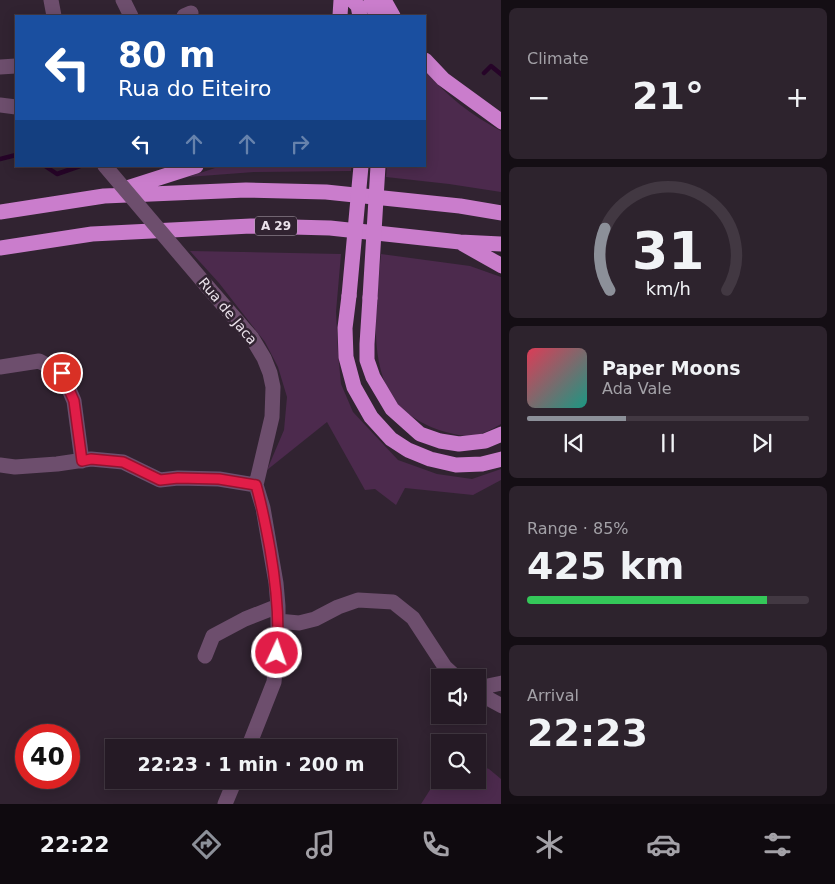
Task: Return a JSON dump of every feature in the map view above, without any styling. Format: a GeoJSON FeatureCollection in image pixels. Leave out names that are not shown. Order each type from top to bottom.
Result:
{"type":"FeatureCollection","features":[{"type":"Feature","properties":{"kind":"highway"},"geometry":{"type":"LineString","coordinates":[[340,15],[341,0]]}},
{"type":"Feature","properties":{"kind":"highway"},"geometry":{"type":"LineString","coordinates":[[352,0],[358,6],[360,15]]}},
{"type":"Feature","properties":{"kind":"highway"},"geometry":{"type":"LineString","coordinates":[[371,0],[376,15]]}},
{"type":"Feature","properties":{"kind":"highway"},"geometry":{"type":"LineString","coordinates":[[384,0],[393,15]]}},
{"type":"Feature","properties":{"kind":"highway"},"geometry":{"type":"LineString","coordinates":[[426,61],[443,79],[501,122]]}},
{"type":"Feature","properties":{"kind":"highway"},"geometry":{"type":"LineString","coordinates":[[104,196],[193,167]]}},
{"type":"Feature","properties":{"kind":"highway"},"geometry":{"type":"LineString","coordinates":[[361,167],[345,328],[346,357],[354,386],[371,417],[390,439],[408,450],[430,459],[456,465],[482,464],[501,459]]}},
{"type":"Feature","properties":{"kind":"highway"},"geometry":{"type":"LineString","coordinates":[[378,167],[367,344],[367,360],[373,377],[392,410],[420,434],[440,441],[459,444],[485,441],[501,434]]}},
{"type":"Feature","properties":{"kind":"highway"},"geometry":{"type":"LineString","coordinates":[[0,212],[104,196],[246,190],[326,192],[460,206],[501,214]]}},
{"type":"Feature","properties":{"kind":"highway","name":"A 29"},"geometry":{"type":"LineString","coordinates":[[0,248],[92,234],[251,226],[330,228],[460,242],[501,244]]}},
{"type":"Feature","properties":{"kind":"highway"},"geometry":{"type":"LineString","coordinates":[[460,242],[501,266]]}},
{"type":"Feature","properties":{"kind":"street"},"geometry":{"type":"LineString","coordinates":[[50,0],[54,15]]}},
{"type":"Feature","properties":{"kind":"street"},"geometry":{"type":"LineString","coordinates":[[123,0],[130,15]]}},
{"type":"Feature","properties":{"kind":"street"},"geometry":{"type":"LineString","coordinates":[[0,67],[15,66]]}},
{"type":"Feature","properties":{"kind":"street"},"geometry":{"type":"LineString","coordinates":[[0,105],[15,107]]}},
{"type":"Feature","properties":{"kind":"street","name":"Rua de Jaca"},"geometry":{"type":"LineString","coordinates":[[106,167],[252,338],[264,358],[270,373],[273,387],[272,417],[256,485],[263,508],[276,583],[278,639],[274,682],[252,739]]}},
{"type":"Feature","properties":{"kind":"street"},"geometry":{"type":"LineString","coordinates":[[0,367],[39,361],[62,373],[74,401],[82,461]]}},
{"type":"Feature","properties":{"kind":"street"},"geometry":{"type":"LineString","coordinates":[[0,465],[15,467],[91,459],[123,462],[160,480],[178,478],[219,479],[256,485]]}},
{"type":"Feature","properties":{"kind":"street"},"geometry":{"type":"LineString","coordinates":[[206,656],[212,636],[245,619],[278,614],[299,623],[315,619],[338,607],[358,600],[393,602],[412,618],[447,669]]}},
{"type":"Feature","properties":{"kind":"street"},"geometry":{"type":"LineString","coordinates":[[486,686],[501,683]]}},
{"type":"Feature","properties":{"kind":"street"},"geometry":{"type":"LineString","coordinates":[[486,698],[501,706]]}},
{"type":"Feature","properties":{"kind":"street"},"geometry":{"type":"LineString","coordinates":[[225,804],[231,789]]}},
{"type":"Feature","properties":{"kind":"shaded area"},"geometry":{"type":"Polygon","coordinates":[[[426,70],[441,88],[460,104],[480,119],[501,131],[501,192],[386,177],[387,167],[426,167],[426,70]]]}},
{"type":"Feature","properties":{"kind":"shaded area"},"geometry":{"type":"Polygon","coordinates":[[[218,167],[351,167],[351,171],[254,172],[188,177],[218,167]]]}},
{"type":"Feature","properties":{"kind":"shaded area"},"geometry":{"type":"Polygon","coordinates":[[[190,251],[341,254],[336,312],[338,353],[341,384],[353,412],[398,460],[437,474],[472,479],[501,469],[501,480],[473,495],[405,488],[396,505],[375,489],[365,490],[327,422],[267,470],[284,430],[287,397],[278,367],[265,342],[219,283],[190,251]]]}},
{"type":"Feature","properties":{"kind":"shaded area"},"geometry":{"type":"Polygon","coordinates":[[[381,254],[470,266],[501,277],[501,424],[473,436],[451,433],[439,430],[418,420],[394,400],[383,378],[376,344],[376,307],[381,254]]]}},
{"type":"Feature","properties":{"kind":"shaded area"},"geometry":{"type":"Polygon","coordinates":[[[486,768],[501,779],[501,804],[421,804],[431,788],[486,789],[486,768]]]}},
{"type":"Feature","properties":{"kind":"waterway"},"geometry":{"type":"LineString","coordinates":[[484,73],[491,66],[501,74]]}},
{"type":"Feature","properties":{"kind":"waterway"},"geometry":{"type":"LineString","coordinates":[[0,159],[15,155]]}},
{"type":"Feature","properties":{"kind":"waterway"},"geometry":{"type":"LineString","coordinates":[[46,167],[57,174],[77,167]]}},
{"type":"Feature","properties":{"kind":"route"},"geometry":{"type":"LineString","coordinates":[[62,373],[74,401],[82,461],[91,459],[123,462],[160,480],[178,478],[219,479],[256,485],[263,508],[276,583],[278,606],[277,653]]}}]}
